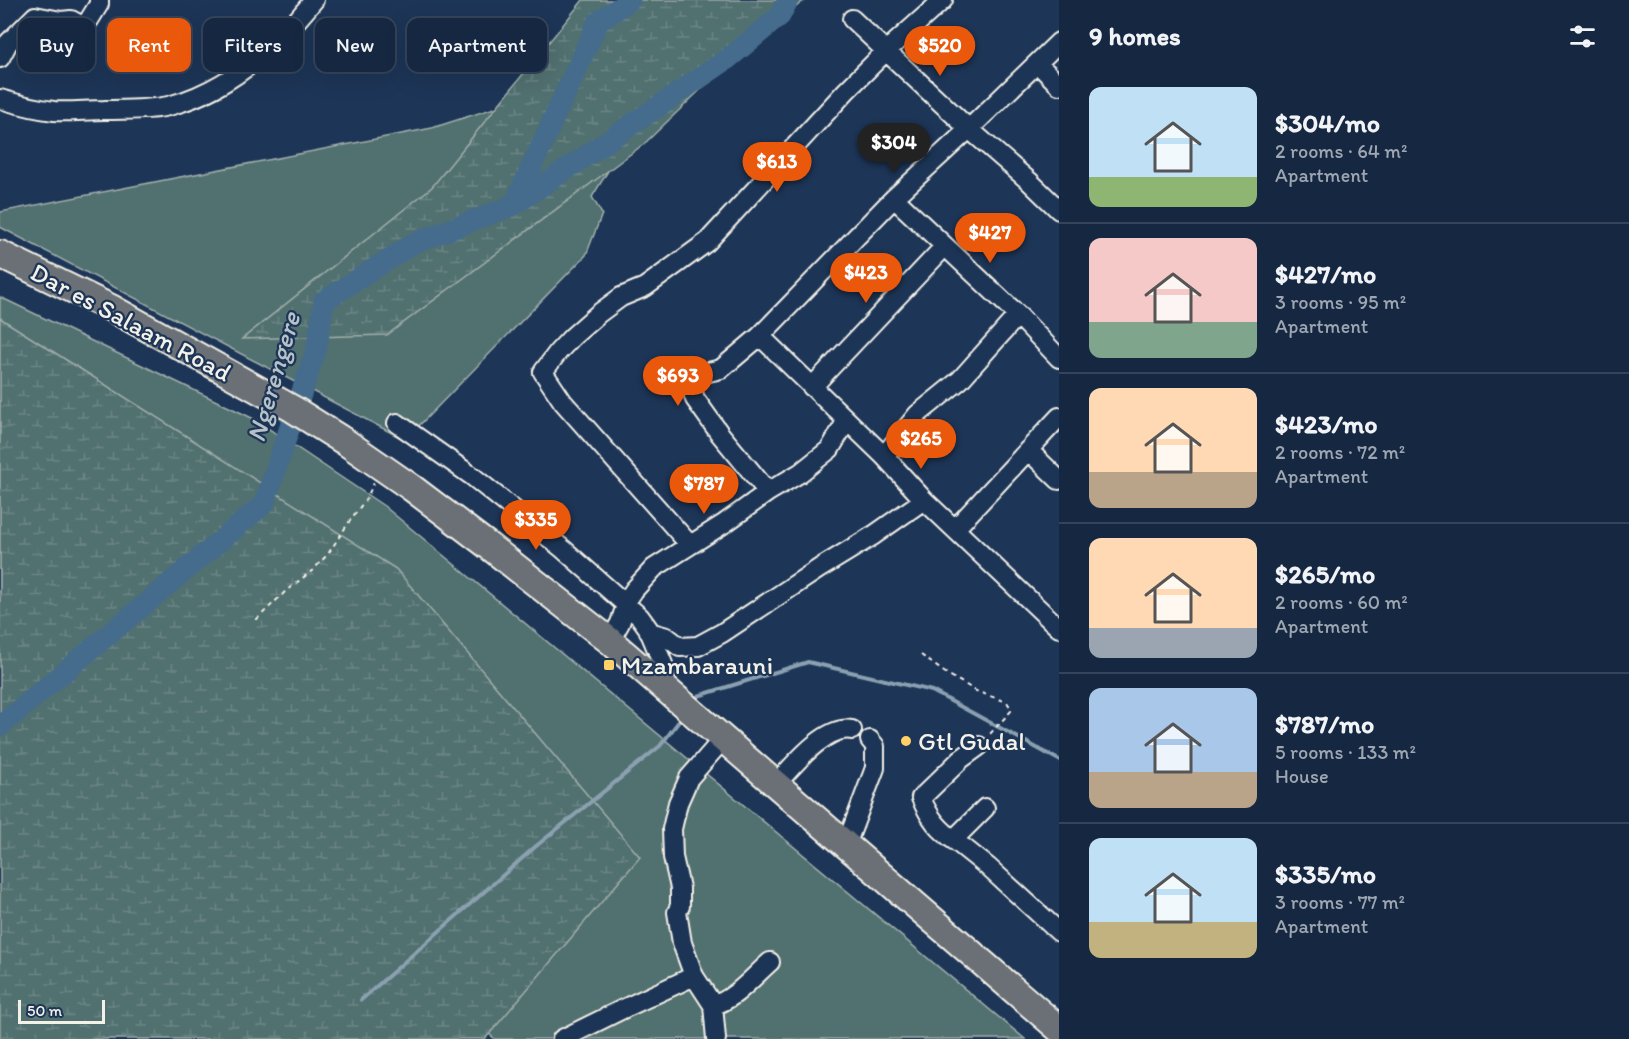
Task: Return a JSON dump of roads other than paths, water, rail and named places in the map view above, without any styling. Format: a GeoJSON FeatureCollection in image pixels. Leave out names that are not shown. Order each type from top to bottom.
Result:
{"type":"FeatureCollection","features":[{"type":"Feature","properties":{"kind":"highway","name":"Dar es Salaam Road"},"geometry":{"type":"LineString","coordinates":[[0,254],[113,309],[293,409],[330,431],[381,467],[490,547],[610,641],[1059,1029]]}},
{"type":"Feature","properties":{"kind":"street"},"geometry":{"type":"LineString","coordinates":[[0,58],[8,43],[33,16],[39,15],[61,21],[71,20],[82,26],[86,25],[99,4],[99,0]]}},
{"type":"Feature","properties":{"kind":"street"},"geometry":{"type":"LineString","coordinates":[[0,99],[53,111],[136,109],[173,105],[222,83],[243,69],[282,36],[314,0]]}},
{"type":"Feature","properties":{"kind":"street"},"geometry":{"type":"LineString","coordinates":[[690,545],[563,402],[543,372],[572,337],[598,314],[621,297],[645,286],[707,242],[846,91],[886,51],[943,0]]}},
{"type":"Feature","properties":{"kind":"street"},"geometry":{"type":"LineString","coordinates":[[852,19],[1059,210]]}},
{"type":"Feature","properties":{"kind":"street"},"geometry":{"type":"LineString","coordinates":[[768,492],[694,399],[692,389],[694,381],[700,375],[721,369],[760,336],[894,198],[1059,42]]}},
{"type":"Feature","properties":{"kind":"street"},"geometry":{"type":"LineString","coordinates":[[1038,64],[1059,85]]}},
{"type":"Feature","properties":{"kind":"street"},"geometry":{"type":"LineString","coordinates":[[894,198],[1018,315],[1059,358]]}},
{"type":"Feature","properties":{"kind":"street"},"geometry":{"type":"LineString","coordinates":[[813,387],[945,246]]}},
{"type":"Feature","properties":{"kind":"street"},"geometry":{"type":"LineString","coordinates":[[884,456],[918,414],[960,380],[1018,315]]}},
{"type":"Feature","properties":{"kind":"street"},"geometry":{"type":"LineString","coordinates":[[760,336],[884,456],[924,500],[1059,628]]}},
{"type":"Feature","properties":{"kind":"street"},"geometry":{"type":"LineString","coordinates":[[955,529],[1059,417]]}},
{"type":"Feature","properties":{"kind":"street"},"geometry":{"type":"LineString","coordinates":[[610,641],[620,623],[628,599],[654,568],[800,473],[830,449],[847,420]]}},
{"type":"Feature","properties":{"kind":"street"},"geometry":{"type":"LineString","coordinates":[[397,423],[472,476],[563,549],[642,619],[663,664],[672,695]]}},
{"type":"Feature","properties":{"kind":"street"},"geometry":{"type":"LineString","coordinates":[[1028,450],[1059,480]]}},
{"type":"Feature","properties":{"kind":"street"},"geometry":{"type":"LineString","coordinates":[[650,632],[667,637],[680,647],[698,646],[722,633],[874,535],[924,500]]}},
{"type":"Feature","properties":{"kind":"street"},"geometry":{"type":"LineString","coordinates":[[776,784],[811,748],[830,734],[846,728],[852,730]]}},
{"type":"Feature","properties":{"kind":"street"},"geometry":{"type":"LineString","coordinates":[[716,1039],[713,1005],[694,976],[682,943],[677,912],[680,906],[681,888],[673,857],[672,829],[678,803],[689,778],[723,739]]}},
{"type":"Feature","properties":{"kind":"street"},"geometry":{"type":"LineString","coordinates":[[846,845],[875,768],[875,746],[870,740]]}},
{"type":"Feature","properties":{"kind":"street"},"geometry":{"type":"LineString","coordinates":[[980,746],[961,759],[921,798],[928,815],[944,834],[988,867],[1059,932]]}},
{"type":"Feature","properties":{"kind":"street"},"geometry":{"type":"LineString","coordinates":[[958,843],[959,834],[985,808]]}},
{"type":"Feature","properties":{"kind":"street"},"geometry":{"type":"LineString","coordinates":[[713,1005],[721,1004],[770,962]]}},
{"type":"Feature","properties":{"kind":"street"},"geometry":{"type":"LineString","coordinates":[[562,1039],[694,976]]}},
{"type":"Feature","properties":{"kind":"waterway","name":"Ngerengere"},"geometry":{"type":"LineString","coordinates":[[0,726],[264,504],[317,347],[324,301],[414,243],[514,205],[598,22],[630,0]]}},
{"type":"Feature","properties":{"kind":"waterway"},"geometry":{"type":"LineString","coordinates":[[514,205],[729,58],[780,16],[788,0]]}},
{"type":"Feature","properties":{"kind":"waterway"},"geometry":{"type":"LineString","coordinates":[[693,702],[698,696],[808,662],[932,691],[1059,760]]}},
{"type":"Feature","properties":{"kind":"waterway"},"geometry":{"type":"LineString","coordinates":[[361,1000],[535,847],[660,746],[683,716]]}},
{"type":"Feature","properties":{"kind":"place","name":"Mzambarauni"},"geometry":{"type":"Point","coordinates":[609,665]}},
{"type":"Feature","properties":{"kind":"place","name":"Gtl Gudal"},"geometry":{"type":"Point","coordinates":[906,741]}}]}
